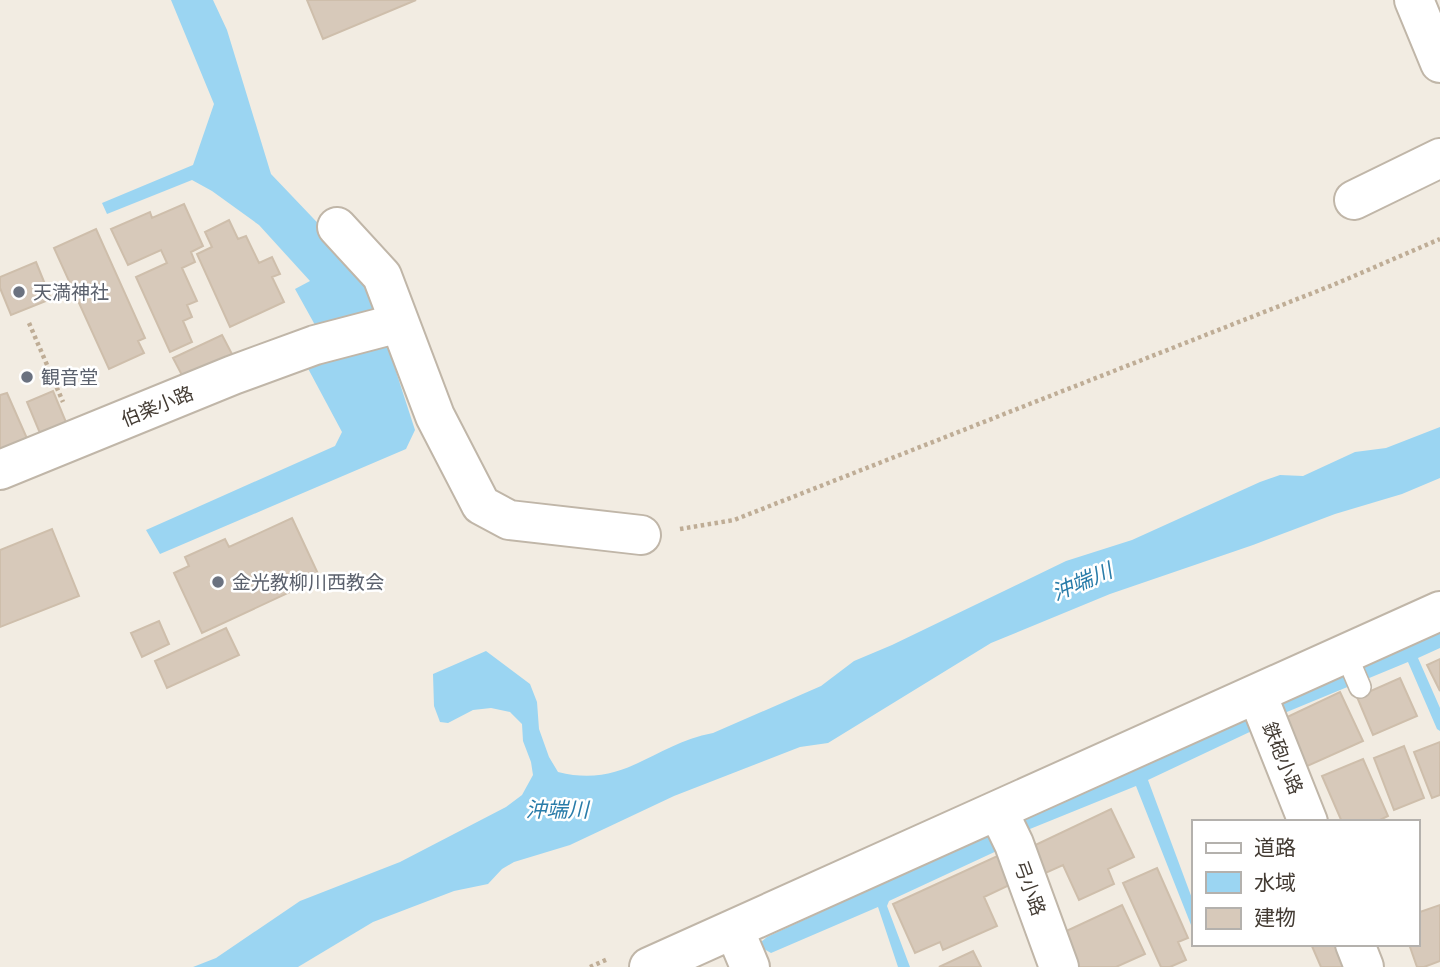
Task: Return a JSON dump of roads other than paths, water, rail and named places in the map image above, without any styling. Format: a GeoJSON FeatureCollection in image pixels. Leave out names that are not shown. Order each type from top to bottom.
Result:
{"type":"FeatureCollection","features":[{"type":"Feature","properties":{"kind":"street"},"geometry":{"type":"LineString","coordinates":[[1414,0],[1440,63]]}},
{"type":"Feature","properties":{"kind":"street"},"geometry":{"type":"LineString","coordinates":[[1354,200],[1440,158]]}},
{"type":"Feature","properties":{"kind":"street"},"geometry":{"type":"LineString","coordinates":[[337,227],[382,276],[393,324],[435,416],[481,505],[509,520],[641,535]]}},
{"type":"Feature","properties":{"kind":"street","name":"伯楽小路"},"geometry":{"type":"LineString","coordinates":[[0,470],[315,345],[393,324]]}},
{"type":"Feature","properties":{"kind":"street"},"geometry":{"type":"LineString","coordinates":[[649,967],[744,952],[1259,700],[1353,669],[1440,611]]}},
{"type":"Feature","properties":{"kind":"street","name":"鉄砲小路"},"geometry":{"type":"LineString","coordinates":[[1259,700],[1307,820]]}},
{"type":"Feature","properties":{"kind":"street","name":"弓小路"},"geometry":{"type":"LineString","coordinates":[[1005,826],[1059,967]]}},
{"type":"Feature","properties":{"kind":"street"},"geometry":{"type":"LineString","coordinates":[[1356,946],[1364,967]]}},
{"type":"Feature","properties":{"kind":"water"},"geometry":{"type":"Polygon","coordinates":[[[171,0],[213,0],[227,30],[271,174],[353,260],[378,316],[415,430],[406,449],[160,554],[146,530],[335,446],[342,432],[304,361],[330,352],[295,289],[310,281],[259,225],[192,180],[107,214],[102,203],[193,165],[214,104],[171,0]]]}},
{"type":"Feature","properties":{"kind":"water","name":"沖端川"},"geometry":{"type":"Polygon","coordinates":[[[1440,427],[1440,478],[1402,494],[1335,514],[1110,594],[991,643],[828,743],[800,747],[674,796],[570,845],[514,862],[502,869],[488,884],[454,891],[373,922],[298,967],[193,967],[216,958],[300,901],[400,862],[506,807],[522,795],[533,775],[523,741],[522,724],[510,712],[491,708],[473,710],[448,723],[440,722],[434,706],[433,674],[486,651],[530,684],[537,702],[539,729],[549,757],[558,772],[581,776],[602,775],[713,733],[821,686],[854,661],[1066,561],[1132,540],[1260,482],[1280,475],[1303,476],[1355,452],[1386,448],[1440,427]]]}},
{"type":"Feature","properties":{"kind":"water"},"geometry":{"type":"Polygon","coordinates":[[[1440,632],[1440,648],[1418,658],[1440,708],[1440,731],[1408,662],[1282,714],[1148,780],[1192,898],[1192,927],[1136,786],[1025,831],[1001,849],[889,901],[887,906],[910,967],[898,967],[878,907],[771,953],[764,949],[761,942],[767,937],[1244,716],[1440,632]]]}},
{"type":"Feature","properties":{"kind":"place","name":"天満神社"},"geometry":{"type":"Point","coordinates":[19,292]}},
{"type":"Feature","properties":{"kind":"place","name":"観音堂"},"geometry":{"type":"Point","coordinates":[27,377]}},
{"type":"Feature","properties":{"kind":"place","name":"金光教柳川西教会"},"geometry":{"type":"Point","coordinates":[218,582]}}]}
